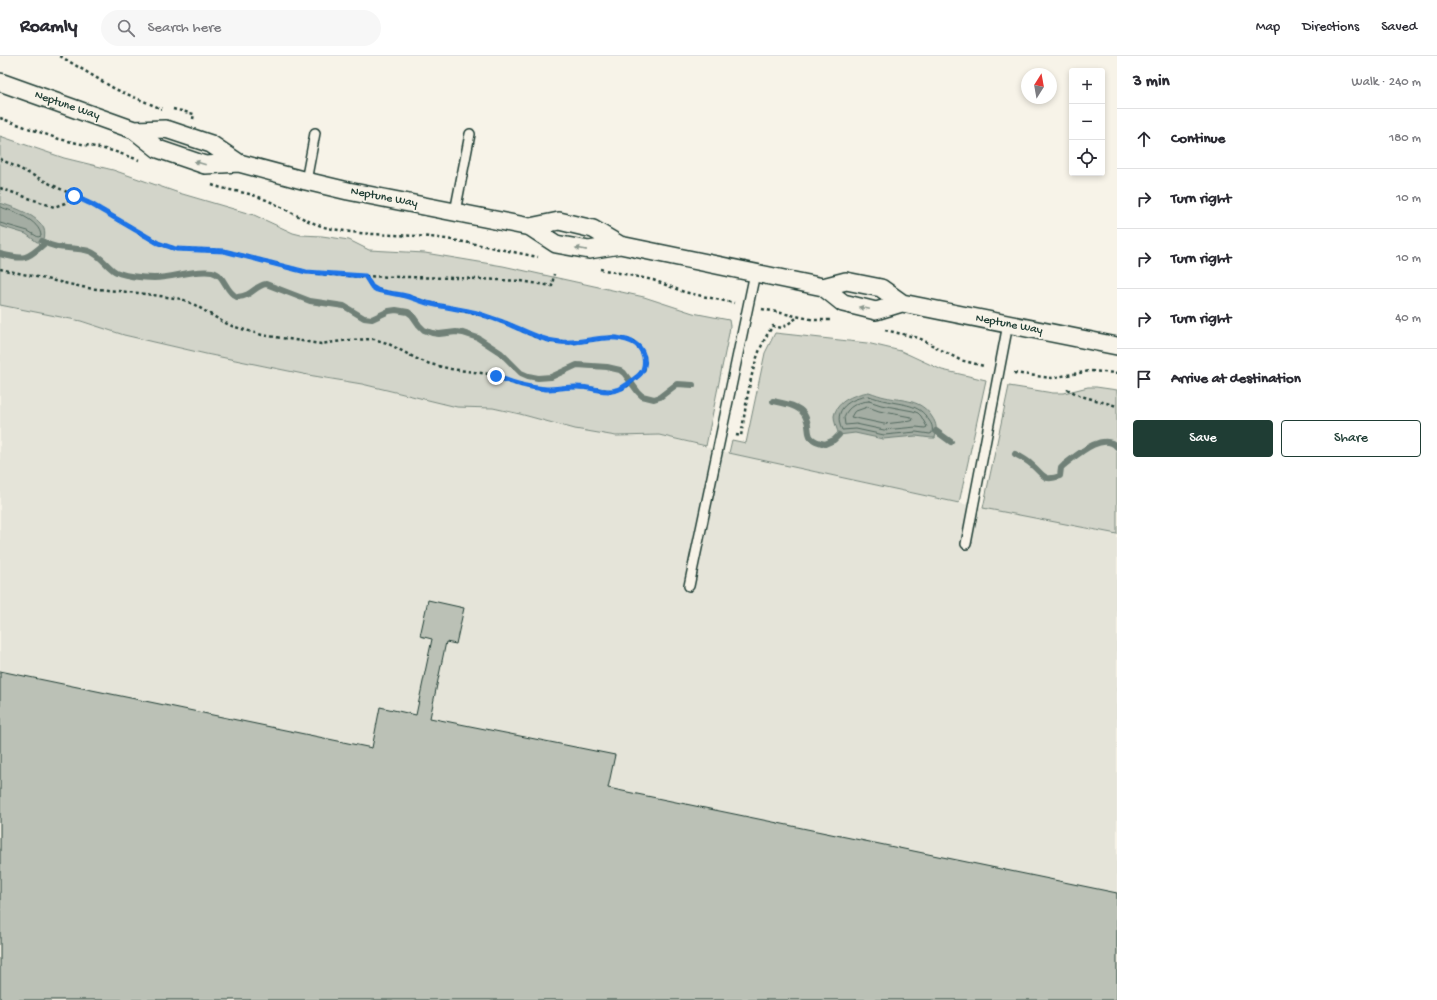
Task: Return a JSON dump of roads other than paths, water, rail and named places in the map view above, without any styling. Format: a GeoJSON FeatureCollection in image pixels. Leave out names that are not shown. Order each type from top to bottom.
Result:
{"type":"FeatureCollection","features":[{"type":"Feature","properties":{"kind":"street","name":"Neptune Way"},"geometry":{"type":"LineString","coordinates":[[0,82],[134,130],[165,129],[204,141],[239,163],[306,182],[530,227],[559,221],[593,229],[620,245],[823,287],[846,281],[880,288],[902,303],[1117,346]]}},
{"type":"Feature","properties":{"kind":"street","name":"Neptune Way"},"geometry":{"type":"LineString","coordinates":[[823,287],[843,303],[876,310],[902,303]]}},
{"type":"Feature","properties":{"kind":"lane"},"geometry":{"type":"LineString","coordinates":[[306,182],[315,133]]}},
{"type":"Feature","properties":{"kind":"lane"},"geometry":{"type":"LineString","coordinates":[[454,212],[470,134]]}},
{"type":"Feature","properties":{"kind":"lane"},"geometry":{"type":"LineString","coordinates":[[689,586],[755,273]]}},
{"type":"Feature","properties":{"kind":"lane"},"geometry":{"type":"LineString","coordinates":[[966,544],[1008,324]]}},
{"type":"Feature","properties":{"kind":"water"},"geometry":{"type":"Polygon","coordinates":[[[0,203],[25,212],[41,224],[45,234],[44,239],[41,242],[37,242],[26,234],[0,226],[0,203]]]}},
{"type":"Feature","properties":{"kind":"water"},"geometry":{"type":"Polygon","coordinates":[[[869,392],[883,397],[912,402],[923,407],[928,411],[935,422],[935,438],[916,436],[883,439],[855,433],[839,435],[834,416],[836,410],[843,402],[853,396],[869,392]]]}},
{"type":"Feature","properties":{"kind":"waterway"},"geometry":{"type":"LineString","coordinates":[[42,241],[54,246],[89,251],[99,257],[116,272],[126,275],[161,278],[205,271],[212,272],[220,276],[230,291],[237,297],[247,295],[266,284],[310,301],[344,306],[364,318],[372,319],[389,311],[396,310],[408,312],[424,330],[432,333],[439,334],[456,332],[478,338],[501,353],[521,373],[528,376],[538,378],[551,377],[577,365],[607,367],[620,370],[642,396],[654,399],[660,397],[677,384],[693,385]]}},
{"type":"Feature","properties":{"kind":"waterway"},"geometry":{"type":"LineString","coordinates":[[0,254],[20,258],[25,257],[34,253],[45,243]]}},
{"type":"Feature","properties":{"kind":"waterway"},"geometry":{"type":"LineString","coordinates":[[773,401],[798,408],[807,420],[810,436],[817,442],[825,444],[834,440],[839,435]]}},
{"type":"Feature","properties":{"kind":"waterway"},"geometry":{"type":"LineString","coordinates":[[936,431],[951,442]]}},
{"type":"Feature","properties":{"kind":"waterway"},"geometry":{"type":"LineString","coordinates":[[1015,454],[1022,457],[1047,478],[1054,478],[1060,476],[1061,468],[1064,465],[1082,451],[1097,443],[1111,443],[1117,447]]}}]}
